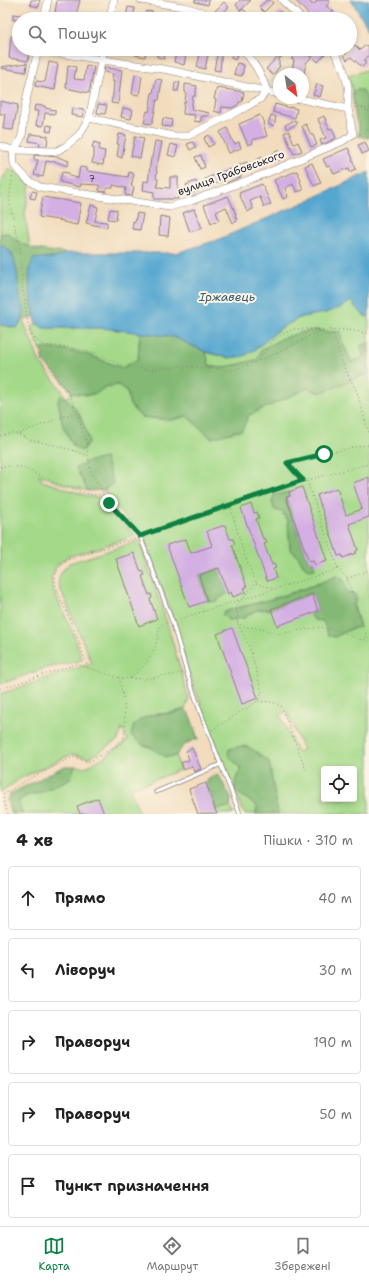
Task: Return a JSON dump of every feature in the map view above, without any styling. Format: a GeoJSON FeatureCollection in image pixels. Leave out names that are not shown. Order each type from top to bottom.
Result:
{"type":"FeatureCollection","features":[{"type":"Feature","properties":{"kind":"street"},"geometry":{"type":"LineString","coordinates":[[45,12],[48,0]]}},
{"type":"Feature","properties":{"kind":"street"},"geometry":{"type":"LineString","coordinates":[[111,12],[114,0]]}},
{"type":"Feature","properties":{"kind":"street"},"geometry":{"type":"LineString","coordinates":[[141,0],[202,12]]}},
{"type":"Feature","properties":{"kind":"street"},"geometry":{"type":"LineString","coordinates":[[282,0],[295,12]]}},
{"type":"Feature","properties":{"kind":"street"},"geometry":{"type":"LineString","coordinates":[[14,165],[13,150],[20,142],[24,130],[24,112],[36,56]]}},
{"type":"Feature","properties":{"kind":"street"},"geometry":{"type":"LineString","coordinates":[[79,56],[169,70],[273,92]]}},
{"type":"Feature","properties":{"kind":"street"},"geometry":{"type":"LineString","coordinates":[[0,146],[13,150],[57,151],[79,136],[89,118],[103,56]]}},
{"type":"Feature","properties":{"kind":"street"},"geometry":{"type":"LineString","coordinates":[[248,56],[259,71],[267,91]]}},
{"type":"Feature","properties":{"kind":"street"},"geometry":{"type":"LineString","coordinates":[[337,56],[343,68],[348,86],[348,109],[353,134]]}},
{"type":"Feature","properties":{"kind":"street"},"geometry":{"type":"LineString","coordinates":[[89,118],[173,136],[188,136],[246,107],[260,99],[267,91]]}},
{"type":"Feature","properties":{"kind":"street"},"geometry":{"type":"LineString","coordinates":[[309,101],[348,109]]}},
{"type":"Feature","properties":{"kind":"street","name":"вулиця Грабовського"},"geometry":{"type":"LineString","coordinates":[[14,165],[28,180],[40,187],[168,207],[191,201],[267,173],[343,141],[353,134]]}},
{"type":"Feature","properties":{"kind":"lane"},"geometry":{"type":"LineString","coordinates":[[140,536],[172,621],[187,672],[208,732],[240,814]]}},
{"type":"Feature","properties":{"kind":"lane"},"geometry":{"type":"LineString","coordinates":[[156,792],[221,764]]}},
{"type":"Feature","properties":{"kind":"path"},"geometry":{"type":"LineString","coordinates":[[348,109],[361,106],[368,110],[369,113]]}},
{"type":"Feature","properties":{"kind":"path"},"geometry":{"type":"LineString","coordinates":[[353,134],[358,135],[369,127]]}},
{"type":"Feature","properties":{"kind":"path"},"geometry":{"type":"LineString","coordinates":[[14,165],[9,198],[20,246],[22,283],[31,335],[41,361],[69,393],[86,440],[90,469],[109,503],[140,536]]}},
{"type":"Feature","properties":{"kind":"path"},"geometry":{"type":"LineString","coordinates":[[259,360],[267,348],[283,334],[294,329],[347,330],[369,335]]}},
{"type":"Feature","properties":{"kind":"path"},"geometry":{"type":"LineString","coordinates":[[331,329],[333,331],[344,367],[357,392],[369,433]]}},
{"type":"Feature","properties":{"kind":"path"},"geometry":{"type":"LineString","coordinates":[[31,335],[42,345],[68,347],[96,353],[122,365],[150,370],[182,366],[232,370],[288,348],[320,330]]}},
{"type":"Feature","properties":{"kind":"path"},"geometry":{"type":"LineString","coordinates":[[18,434],[28,428],[76,413]]}},
{"type":"Feature","properties":{"kind":"path"},"geometry":{"type":"LineString","coordinates":[[0,436],[12,433],[18,434],[30,440],[88,455]]}},
{"type":"Feature","properties":{"kind":"path"},"geometry":{"type":"LineString","coordinates":[[303,480],[287,463],[301,458],[369,445]]}},
{"type":"Feature","properties":{"kind":"path"},"geometry":{"type":"LineString","coordinates":[[88,668],[54,579],[59,567],[68,560],[303,480],[369,464]]}},
{"type":"Feature","properties":{"kind":"path"},"geometry":{"type":"LineString","coordinates":[[0,467],[21,467],[56,483],[92,495],[104,494]]}},
{"type":"Feature","properties":{"kind":"path"},"geometry":{"type":"LineString","coordinates":[[307,480],[338,569],[347,578],[369,644]]}},
{"type":"Feature","properties":{"kind":"path"},"geometry":{"type":"LineString","coordinates":[[230,505],[244,554],[256,583],[277,588]]}},
{"type":"Feature","properties":{"kind":"path"},"geometry":{"type":"LineString","coordinates":[[130,678],[141,670],[151,656],[157,641],[158,629],[161,625],[338,569]]}},
{"type":"Feature","properties":{"kind":"path"},"geometry":{"type":"LineString","coordinates":[[347,578],[369,570]]}},
{"type":"Feature","properties":{"kind":"path"},"geometry":{"type":"LineString","coordinates":[[208,732],[258,701],[262,693],[250,648],[237,622],[238,616],[236,610],[238,603],[256,583]]}},
{"type":"Feature","properties":{"kind":"path"},"geometry":{"type":"LineString","coordinates":[[237,622],[244,627],[258,628],[278,634],[321,627],[340,631],[358,639],[367,640]]}},
{"type":"Feature","properties":{"kind":"path"},"geometry":{"type":"LineString","coordinates":[[0,689],[76,664],[119,678],[142,679],[187,672]]}},
{"type":"Feature","properties":{"kind":"path"},"geometry":{"type":"LineString","coordinates":[[8,814],[3,795],[23,782],[73,758],[89,762],[123,742],[125,730],[124,701],[119,678]]}},
{"type":"Feature","properties":{"kind":"path"},"geometry":{"type":"LineString","coordinates":[[258,701],[272,702],[281,706],[306,770]]}},
{"type":"Feature","properties":{"kind":"green space"},"geometry":{"type":"Polygon","coordinates":[[[369,69],[369,112],[359,90],[352,91],[349,76],[369,69]]]}},
{"type":"Feature","properties":{"kind":"green space"},"geometry":{"type":"Polygon","coordinates":[[[362,90],[367,100],[366,107],[369,112],[369,138],[358,136],[359,130],[355,115],[352,91],[362,90]]]}},
{"type":"Feature","properties":{"kind":"green space"},"geometry":{"type":"Polygon","coordinates":[[[11,168],[30,185],[25,214],[30,248],[16,241],[8,233],[0,234],[0,181],[11,168]]]}},
{"type":"Feature","properties":{"kind":"green space"},"geometry":{"type":"Polygon","coordinates":[[[8,233],[21,243],[35,249],[67,253],[55,258],[40,258],[30,266],[30,289],[35,316],[26,320],[23,320],[24,310],[20,299],[12,254],[6,246],[0,245],[0,234],[8,233]]]}},
{"type":"Feature","properties":{"kind":"green space"},"geometry":{"type":"Polygon","coordinates":[[[351,301],[364,316],[369,317],[369,343],[361,346],[363,356],[359,360],[351,362],[342,341],[341,332],[316,330],[258,359],[219,368],[209,365],[206,352],[229,358],[256,349],[281,328],[301,317],[325,313],[342,307],[351,301]]]}},
{"type":"Feature","properties":{"kind":"green space"},"geometry":{"type":"Polygon","coordinates":[[[23,320],[40,363],[61,389],[66,398],[72,393],[88,395],[97,393],[105,387],[118,385],[127,391],[130,405],[141,417],[171,420],[187,416],[211,438],[249,415],[308,388],[320,393],[369,373],[369,647],[367,648],[369,654],[369,814],[278,814],[269,762],[252,749],[241,746],[241,769],[236,779],[248,798],[257,806],[256,814],[244,814],[188,671],[175,625],[144,538],[110,501],[104,490],[113,483],[105,458],[76,468],[88,491],[57,482],[38,474],[42,481],[91,497],[103,497],[107,505],[136,536],[67,557],[56,566],[51,579],[53,589],[75,638],[82,660],[43,669],[0,684],[0,325],[17,327],[23,320]],[[58,401],[63,426],[74,447],[58,401]],[[289,492],[274,496],[272,503],[288,520],[290,549],[299,557],[303,565],[309,562],[286,497],[289,492]],[[336,576],[285,595],[233,609],[222,614],[229,620],[244,618],[256,610],[271,609],[312,594],[318,611],[310,615],[347,631],[360,627],[351,600],[336,576]],[[287,711],[280,715],[297,752],[303,750],[287,711]]]}},
{"type":"Feature","properties":{"kind":"green space"},"geometry":{"type":"Polygon","coordinates":[[[36,323],[43,328],[102,328],[140,332],[138,359],[122,369],[61,349],[41,349],[37,344],[32,329],[36,323]]]}},
{"type":"Feature","properties":{"kind":"green space"},"geometry":{"type":"Polygon","coordinates":[[[316,330],[341,332],[342,341],[351,362],[359,360],[363,356],[360,346],[369,343],[369,373],[320,393],[308,388],[249,415],[242,430],[211,438],[187,416],[171,420],[141,417],[130,405],[127,391],[118,385],[105,387],[97,393],[88,395],[72,393],[61,379],[44,363],[41,349],[61,349],[86,354],[122,368],[138,359],[140,332],[174,337],[206,352],[209,365],[219,368],[258,359],[261,350],[281,339],[298,333],[316,330]]]}},
{"type":"Feature","properties":{"kind":"green space"},"geometry":{"type":"Polygon","coordinates":[[[61,395],[76,409],[85,428],[89,441],[82,451],[74,447],[63,426],[58,401],[61,395]]]}},
{"type":"Feature","properties":{"kind":"green space"},"geometry":{"type":"Polygon","coordinates":[[[105,458],[113,483],[104,490],[88,491],[76,468],[86,462],[105,458]]]}},
{"type":"Feature","properties":{"kind":"green space"},"geometry":{"type":"Polygon","coordinates":[[[289,492],[290,496],[286,498],[309,562],[313,561],[315,569],[309,570],[303,565],[299,557],[290,549],[288,520],[282,512],[275,510],[272,503],[274,495],[289,492]]]}},
{"type":"Feature","properties":{"kind":"green space"},"geometry":{"type":"Polygon","coordinates":[[[139,541],[168,626],[189,699],[185,709],[170,713],[154,714],[141,744],[150,747],[165,756],[176,756],[180,770],[130,789],[140,814],[23,814],[18,802],[26,796],[41,792],[70,779],[75,766],[86,767],[106,756],[128,740],[122,729],[118,740],[89,758],[72,754],[21,778],[0,793],[0,694],[92,663],[59,586],[60,576],[63,570],[70,563],[139,541]]]}},
{"type":"Feature","properties":{"kind":"green space"},"geometry":{"type":"Polygon","coordinates":[[[219,568],[228,593],[214,602],[207,601],[199,575],[219,568]]]}},
{"type":"Feature","properties":{"kind":"green space"},"geometry":{"type":"Polygon","coordinates":[[[336,576],[343,579],[348,593],[355,594],[357,600],[353,605],[360,627],[351,629],[335,637],[328,635],[323,621],[314,620],[310,614],[318,611],[312,594],[271,609],[256,610],[244,618],[228,620],[222,614],[233,609],[296,592],[336,576]]]}},
{"type":"Feature","properties":{"kind":"green space"},"geometry":{"type":"Polygon","coordinates":[[[185,709],[190,715],[198,739],[185,745],[176,756],[166,757],[150,747],[141,744],[131,735],[134,725],[141,719],[154,714],[173,713],[185,709]]]}},
{"type":"Feature","properties":{"kind":"green space"},"geometry":{"type":"Polygon","coordinates":[[[241,746],[252,749],[269,761],[278,814],[256,814],[257,806],[235,791],[236,779],[241,769],[228,755],[229,749],[241,746]]]}},
{"type":"Feature","properties":{"kind":"green space"},"geometry":{"type":"Polygon","coordinates":[[[65,766],[75,766],[70,779],[41,792],[26,796],[18,802],[23,814],[11,814],[7,801],[10,794],[65,766]]]}},
{"type":"Feature","properties":{"kind":"green space"},"geometry":{"type":"Polygon","coordinates":[[[218,774],[231,798],[230,807],[215,809],[206,783],[210,777],[218,774]]]}},
{"type":"Feature","properties":{"kind":"green space"},"geometry":{"type":"Polygon","coordinates":[[[230,807],[234,814],[217,814],[215,809],[230,807]]]}},
{"type":"Feature","properties":{"kind":"water"},"geometry":{"type":"Polygon","coordinates":[[[351,0],[369,0],[369,29],[351,0]]]}},
{"type":"Feature","properties":{"kind":"water","name":"Іржавець"},"geometry":{"type":"Polygon","coordinates":[[[369,172],[369,317],[361,312],[351,301],[342,307],[325,313],[301,317],[281,328],[256,349],[244,356],[229,358],[206,352],[174,337],[102,328],[43,328],[36,323],[29,282],[30,266],[33,259],[55,258],[67,253],[176,253],[217,240],[305,202],[369,172]]]}},
{"type":"Feature","properties":{"kind":"water"},"geometry":{"type":"Polygon","coordinates":[[[0,245],[11,253],[16,267],[20,298],[24,307],[24,315],[17,328],[0,325],[0,245]]]}},
{"type":"Feature","properties":{"kind":"building"},"geometry":{"type":"Polygon","coordinates":[[[31,0],[40,0],[39,7],[30,5],[31,0]]]}},
{"type":"Feature","properties":{"kind":"building"},"geometry":{"type":"Polygon","coordinates":[[[57,0],[80,0],[77,12],[55,12],[57,0]]]}},
{"type":"Feature","properties":{"kind":"building"},"geometry":{"type":"Polygon","coordinates":[[[195,0],[209,0],[208,5],[195,2],[195,0]]]}},
{"type":"Feature","properties":{"kind":"building"},"geometry":{"type":"Polygon","coordinates":[[[240,0],[251,0],[241,10],[243,9],[246,12],[240,12],[241,11],[236,5],[240,0]]]}},
{"type":"Feature","properties":{"kind":"building"},"geometry":{"type":"Polygon","coordinates":[[[267,0],[270,0],[273,3],[264,12],[259,7],[267,0]]]}},
{"type":"Feature","properties":{"kind":"building"},"geometry":{"type":"Polygon","coordinates":[[[295,0],[308,0],[313,5],[318,0],[327,0],[330,2],[326,6],[334,12],[306,12],[295,0]]]}},
{"type":"Feature","properties":{"kind":"building"},"geometry":{"type":"Polygon","coordinates":[[[224,2],[229,7],[224,12],[215,11],[224,2]]]}},
{"type":"Feature","properties":{"kind":"building"},"geometry":{"type":"Polygon","coordinates":[[[128,7],[135,8],[134,12],[127,12],[128,7]]]}},
{"type":"Feature","properties":{"kind":"building"},"geometry":{"type":"Polygon","coordinates":[[[12,36],[12,56],[29,56],[28,61],[9,58],[12,36]]]}},
{"type":"Feature","properties":{"kind":"building"},"geometry":{"type":"Polygon","coordinates":[[[366,45],[369,48],[369,55],[364,61],[366,63],[362,67],[351,57],[347,60],[344,56],[357,56],[357,47],[360,50],[366,45]]]}},
{"type":"Feature","properties":{"kind":"building"},"geometry":{"type":"Polygon","coordinates":[[[157,56],[165,56],[164,59],[157,56]]]}},
{"type":"Feature","properties":{"kind":"building"},"geometry":{"type":"Polygon","coordinates":[[[175,56],[186,56],[184,65],[174,62],[175,56]]]}},
{"type":"Feature","properties":{"kind":"building"},"geometry":{"type":"Polygon","coordinates":[[[199,56],[208,56],[205,69],[197,67],[199,56]]]}},
{"type":"Feature","properties":{"kind":"building"},"geometry":{"type":"Polygon","coordinates":[[[217,56],[221,56],[220,71],[214,70],[217,56]]]}},
{"type":"Feature","properties":{"kind":"building"},"geometry":{"type":"Polygon","coordinates":[[[232,56],[237,56],[235,60],[231,58],[232,56]]]}},
{"type":"Feature","properties":{"kind":"building"},"geometry":{"type":"Polygon","coordinates":[[[276,56],[281,56],[281,58],[279,57],[280,66],[278,68],[273,68],[273,75],[266,69],[277,57],[276,56]]]}},
{"type":"Feature","properties":{"kind":"building"},"geometry":{"type":"Polygon","coordinates":[[[294,56],[310,56],[311,58],[306,63],[305,68],[293,68],[294,60],[291,59],[294,56]]]}},
{"type":"Feature","properties":{"kind":"building"},"geometry":{"type":"Polygon","coordinates":[[[312,56],[323,56],[318,62],[312,56]]]}},
{"type":"Feature","properties":{"kind":"building"},"geometry":{"type":"Polygon","coordinates":[[[49,62],[58,64],[55,90],[35,86],[36,81],[45,82],[49,62]]]}},
{"type":"Feature","properties":{"kind":"building"},"geometry":{"type":"Polygon","coordinates":[[[27,63],[26,72],[1,68],[1,67],[27,63]]]}},
{"type":"Feature","properties":{"kind":"building"},"geometry":{"type":"Polygon","coordinates":[[[237,63],[244,65],[242,76],[234,74],[237,63]]]}},
{"type":"Feature","properties":{"kind":"building"},"geometry":{"type":"Polygon","coordinates":[[[68,65],[76,67],[74,79],[84,80],[86,66],[94,67],[89,93],[66,88],[68,65]]]}},
{"type":"Feature","properties":{"kind":"building"},"geometry":{"type":"Polygon","coordinates":[[[105,67],[122,70],[118,104],[111,103],[114,81],[112,81],[113,74],[104,72],[105,67]]]}},
{"type":"Feature","properties":{"kind":"building"},"geometry":{"type":"Polygon","coordinates":[[[135,75],[142,76],[139,95],[132,94],[135,75]]]}},
{"type":"Feature","properties":{"kind":"building"},"geometry":{"type":"Polygon","coordinates":[[[156,79],[162,80],[159,100],[157,100],[152,124],[144,123],[147,111],[149,112],[156,79]]]}},
{"type":"Feature","properties":{"kind":"building"},"geometry":{"type":"Polygon","coordinates":[[[175,82],[180,82],[178,91],[174,91],[175,82]]]}},
{"type":"Feature","properties":{"kind":"building"},"geometry":{"type":"Polygon","coordinates":[[[185,84],[197,86],[195,96],[193,96],[191,109],[209,113],[208,116],[202,116],[200,122],[194,121],[195,115],[183,114],[186,92],[185,84]]]}},
{"type":"Feature","properties":{"kind":"building"},"geometry":{"type":"Polygon","coordinates":[[[317,84],[323,86],[320,97],[313,95],[317,84]]]}},
{"type":"Feature","properties":{"kind":"building"},"geometry":{"type":"Polygon","coordinates":[[[217,88],[244,92],[242,102],[239,102],[238,105],[232,108],[222,107],[221,113],[214,111],[216,100],[214,99],[217,88]]]}},
{"type":"Feature","properties":{"kind":"building"},"geometry":{"type":"Polygon","coordinates":[[[0,101],[18,105],[13,130],[3,129],[5,114],[0,114],[0,101]]]}},
{"type":"Feature","properties":{"kind":"building"},"geometry":{"type":"Polygon","coordinates":[[[98,104],[107,105],[105,114],[97,113],[98,104]]]}},
{"type":"Feature","properties":{"kind":"building"},"geometry":{"type":"Polygon","coordinates":[[[275,104],[297,109],[295,118],[273,112],[275,104]]]}},
{"type":"Feature","properties":{"kind":"building"},"geometry":{"type":"Polygon","coordinates":[[[35,105],[45,106],[45,108],[55,110],[55,114],[45,113],[43,126],[36,125],[38,111],[34,111],[35,105]]]}},
{"type":"Feature","properties":{"kind":"building"},"geometry":{"type":"Polygon","coordinates":[[[72,108],[84,110],[83,117],[71,115],[72,108]]]}},
{"type":"Feature","properties":{"kind":"building"},"geometry":{"type":"Polygon","coordinates":[[[123,108],[133,110],[131,119],[121,117],[123,108]]]}},
{"type":"Feature","properties":{"kind":"building"},"geometry":{"type":"Polygon","coordinates":[[[260,115],[264,123],[267,136],[252,140],[253,143],[248,145],[239,124],[260,115]]]}},
{"type":"Feature","properties":{"kind":"building"},"geometry":{"type":"Polygon","coordinates":[[[271,115],[276,117],[274,126],[268,124],[271,115]]]}},
{"type":"Feature","properties":{"kind":"building"},"geometry":{"type":"Polygon","coordinates":[[[324,116],[329,129],[332,128],[336,138],[322,145],[320,140],[326,138],[318,119],[324,116]]]}},
{"type":"Feature","properties":{"kind":"building"},"geometry":{"type":"Polygon","coordinates":[[[163,118],[172,120],[171,127],[162,126],[163,118]]]}},
{"type":"Feature","properties":{"kind":"building"},"geometry":{"type":"Polygon","coordinates":[[[295,120],[297,124],[287,129],[285,125],[295,120]]]}},
{"type":"Feature","properties":{"kind":"building"},"geometry":{"type":"Polygon","coordinates":[[[306,124],[317,145],[311,147],[302,126],[306,124]]]}},
{"type":"Feature","properties":{"kind":"building"},"geometry":{"type":"Polygon","coordinates":[[[47,125],[52,126],[51,132],[46,131],[47,125]]]}},
{"type":"Feature","properties":{"kind":"building"},"geometry":{"type":"Polygon","coordinates":[[[227,128],[234,144],[239,142],[241,148],[229,153],[220,132],[227,128]]]}},
{"type":"Feature","properties":{"kind":"building"},"geometry":{"type":"Polygon","coordinates":[[[289,131],[294,144],[298,142],[302,151],[294,154],[284,133],[289,131]]]}},
{"type":"Feature","properties":{"kind":"building"},"geometry":{"type":"Polygon","coordinates":[[[30,134],[48,136],[47,146],[39,146],[40,143],[29,141],[30,134]]]}},
{"type":"Feature","properties":{"kind":"building"},"geometry":{"type":"Polygon","coordinates":[[[119,134],[126,135],[122,158],[117,156],[119,134]]]}},
{"type":"Feature","properties":{"kind":"building"},"geometry":{"type":"Polygon","coordinates":[[[209,135],[214,144],[208,147],[204,138],[209,135]]]}},
{"type":"Feature","properties":{"kind":"building"},"geometry":{"type":"Polygon","coordinates":[[[135,136],[144,138],[140,158],[131,156],[135,136]]]}},
{"type":"Feature","properties":{"kind":"building"},"geometry":{"type":"Polygon","coordinates":[[[155,141],[162,142],[156,170],[156,178],[158,179],[157,187],[170,188],[170,177],[178,177],[178,199],[154,199],[154,192],[143,190],[144,181],[148,182],[155,141]]]}},
{"type":"Feature","properties":{"kind":"building"},"geometry":{"type":"Polygon","coordinates":[[[94,142],[100,144],[99,150],[105,151],[103,165],[92,163],[94,158],[94,148],[92,147],[94,142]]]}},
{"type":"Feature","properties":{"kind":"building"},"geometry":{"type":"Polygon","coordinates":[[[193,142],[196,147],[190,150],[187,144],[193,142]]]}},
{"type":"Feature","properties":{"kind":"building"},"geometry":{"type":"Polygon","coordinates":[[[365,142],[369,151],[362,154],[358,145],[365,142]]]}},
{"type":"Feature","properties":{"kind":"building"},"geometry":{"type":"Polygon","coordinates":[[[171,144],[178,146],[175,157],[168,155],[171,144]]]}},
{"type":"Feature","properties":{"kind":"building"},"geometry":{"type":"Polygon","coordinates":[[[348,148],[356,169],[350,172],[349,168],[334,174],[330,166],[327,167],[323,159],[348,148]]]}},
{"type":"Feature","properties":{"kind":"building"},"geometry":{"type":"Polygon","coordinates":[[[279,150],[283,158],[277,161],[273,153],[279,150]]]}},
{"type":"Feature","properties":{"kind":"building"},"geometry":{"type":"Polygon","coordinates":[[[34,155],[58,157],[69,161],[67,166],[54,161],[46,161],[43,177],[34,175],[38,160],[34,160],[34,155]]]}},
{"type":"Feature","properties":{"kind":"building"},"geometry":{"type":"Polygon","coordinates":[[[201,155],[205,167],[200,169],[195,157],[201,155]]]}},
{"type":"Feature","properties":{"kind":"building"},"geometry":{"type":"Polygon","coordinates":[[[262,157],[266,165],[259,168],[256,160],[262,157]]]}},
{"type":"Feature","properties":{"kind":"building"},"geometry":{"type":"Polygon","coordinates":[[[247,162],[250,171],[242,174],[239,165],[247,162]]]}},
{"type":"Feature","properties":{"kind":"building"},"geometry":{"type":"Polygon","coordinates":[[[312,163],[321,183],[314,186],[305,166],[312,163]]]}},
{"type":"Feature","properties":{"kind":"building"},"geometry":{"type":"Polygon","coordinates":[[[80,167],[87,168],[87,171],[128,177],[129,172],[134,174],[131,186],[134,187],[132,196],[125,195],[126,188],[113,185],[113,188],[107,188],[106,192],[99,191],[99,185],[81,184],[80,187],[60,182],[62,172],[69,173],[69,176],[78,178],[80,167]]]}},
{"type":"Feature","properties":{"kind":"building"},"geometry":{"type":"Polygon","coordinates":[[[229,169],[231,175],[239,172],[241,177],[226,183],[225,180],[208,187],[205,179],[229,169]]]}},
{"type":"Feature","properties":{"kind":"building"},"geometry":{"type":"Polygon","coordinates":[[[297,171],[303,190],[297,192],[293,184],[285,188],[288,197],[283,199],[274,180],[297,171]]]}},
{"type":"Feature","properties":{"kind":"building"},"geometry":{"type":"Polygon","coordinates":[[[196,181],[199,191],[190,194],[186,185],[196,181]]]}},
{"type":"Feature","properties":{"kind":"building"},"geometry":{"type":"Polygon","coordinates":[[[262,184],[271,204],[264,207],[260,197],[250,201],[253,209],[247,212],[239,193],[262,184]]]}},
{"type":"Feature","properties":{"kind":"building"},"geometry":{"type":"Polygon","coordinates":[[[32,191],[37,192],[35,199],[30,198],[32,191]]]}},
{"type":"Feature","properties":{"kind":"building"},"geometry":{"type":"Polygon","coordinates":[[[228,196],[236,214],[237,221],[233,223],[226,207],[216,212],[219,220],[211,223],[204,205],[228,196]]]}},
{"type":"Feature","properties":{"kind":"building"},"geometry":{"type":"Polygon","coordinates":[[[43,197],[81,203],[77,225],[63,222],[64,221],[39,217],[43,197]]]}},
{"type":"Feature","properties":{"kind":"building"},"geometry":{"type":"Polygon","coordinates":[[[91,205],[98,207],[95,221],[107,222],[107,228],[86,223],[91,205]]]}},
{"type":"Feature","properties":{"kind":"building"},"geometry":{"type":"Polygon","coordinates":[[[110,209],[117,210],[116,220],[108,219],[110,209]]]}},
{"type":"Feature","properties":{"kind":"building"},"geometry":{"type":"Polygon","coordinates":[[[194,209],[202,228],[190,232],[183,213],[194,209]]]}},
{"type":"Feature","properties":{"kind":"building"},"geometry":{"type":"Polygon","coordinates":[[[137,213],[143,214],[140,230],[132,229],[133,221],[135,222],[137,213]]]}},
{"type":"Feature","properties":{"kind":"building"},"geometry":{"type":"Polygon","coordinates":[[[160,216],[170,218],[168,236],[159,235],[160,216]]]}},
{"type":"Feature","properties":{"kind":"building"},"geometry":{"type":"Polygon","coordinates":[[[369,477],[369,517],[349,524],[358,550],[356,553],[343,558],[342,555],[338,556],[317,495],[337,488],[346,515],[362,509],[353,483],[369,477]]]}},
{"type":"Feature","properties":{"kind":"building"},"geometry":{"type":"Polygon","coordinates":[[[302,487],[327,561],[315,565],[313,561],[309,562],[286,497],[290,496],[289,492],[302,487]]]}},
{"type":"Feature","properties":{"kind":"building"},"geometry":{"type":"Polygon","coordinates":[[[251,504],[254,513],[257,512],[259,518],[256,519],[263,539],[265,538],[267,543],[264,544],[272,565],[274,564],[276,568],[273,569],[276,578],[267,581],[241,508],[251,504]]]}},
{"type":"Feature","properties":{"kind":"building"},"geometry":{"type":"Polygon","coordinates":[[[225,525],[230,539],[233,539],[235,544],[232,545],[247,587],[244,588],[246,592],[233,597],[231,592],[228,594],[219,568],[199,575],[207,601],[189,607],[167,545],[186,539],[191,553],[212,546],[207,531],[225,525]]]}},
{"type":"Feature","properties":{"kind":"building"},"geometry":{"type":"Polygon","coordinates":[[[134,553],[141,572],[143,571],[145,575],[142,576],[149,595],[151,594],[152,598],[150,599],[157,619],[139,626],[116,559],[134,553]]]}},
{"type":"Feature","properties":{"kind":"building"},"geometry":{"type":"Polygon","coordinates":[[[312,594],[318,611],[277,626],[271,609],[312,594]]]}},
{"type":"Feature","properties":{"kind":"building"},"geometry":{"type":"Polygon","coordinates":[[[232,628],[258,698],[242,704],[217,634],[232,628]]]}},
{"type":"Feature","properties":{"kind":"building"},"geometry":{"type":"Polygon","coordinates":[[[192,748],[201,769],[194,772],[192,766],[184,770],[181,763],[189,760],[186,751],[192,748]]]}},
{"type":"Feature","properties":{"kind":"building"},"geometry":{"type":"Polygon","coordinates":[[[206,783],[217,814],[198,814],[189,789],[206,783]]]}},
{"type":"Feature","properties":{"kind":"building"},"geometry":{"type":"Polygon","coordinates":[[[98,798],[104,814],[80,814],[77,806],[98,798]]]}},
{"type":"Feature","properties":{"kind":"route"},"geometry":{"type":"LineString","coordinates":[[109,503],[140,536],[303,480],[287,463],[301,458],[324,454]]}}]}
